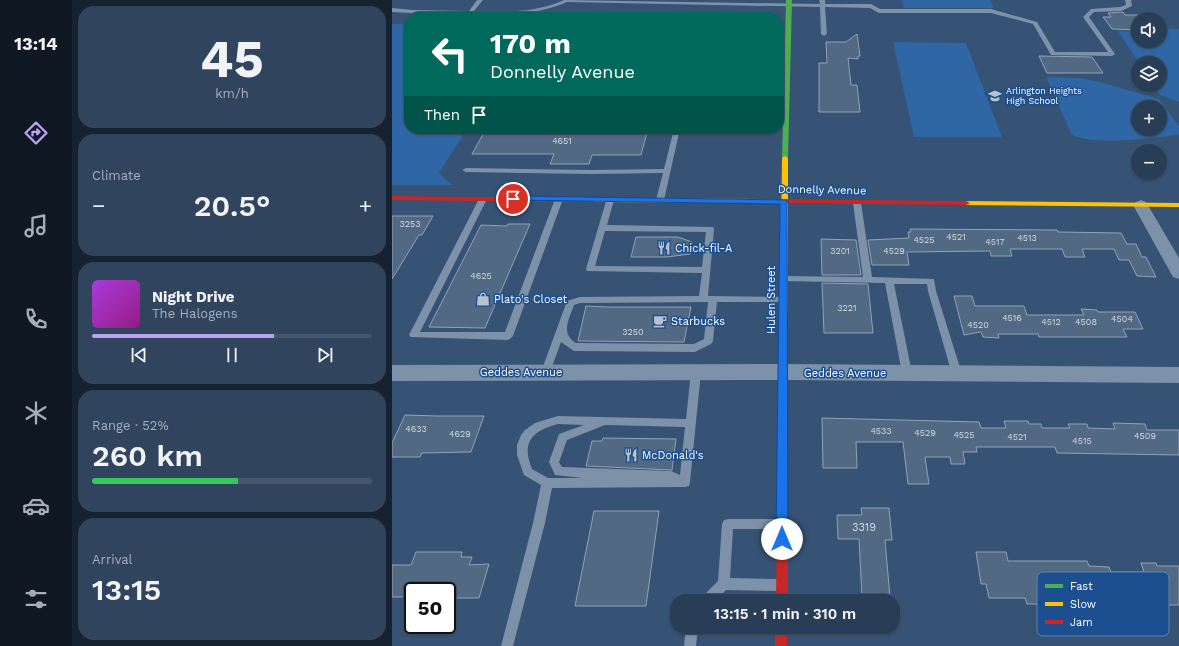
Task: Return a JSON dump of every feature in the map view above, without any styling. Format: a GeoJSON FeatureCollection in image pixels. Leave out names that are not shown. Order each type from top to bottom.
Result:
{"type":"FeatureCollection","features":[{"type":"Feature","properties":{"kind":"main road","name":"Hulen Street"},"geometry":{"type":"LineString","coordinates":[[784,89],[789,3]]}},
{"type":"Feature","properties":{"kind":"main road","name":"Hulen Street"},"geometry":{"type":"LineString","coordinates":[[782,134],[784,300],[782,594]]}},
{"type":"Feature","properties":{"kind":"main road","name":"Donnelly Avenue"},"geometry":{"type":"LineString","coordinates":[[392,198],[1179,205]]}},
{"type":"Feature","properties":{"kind":"main road"},"geometry":{"type":"LineString","coordinates":[[781,634],[781,646]]}},
{"type":"Feature","properties":{"kind":"street"},"geometry":{"type":"LineString","coordinates":[[1141,205],[1179,273]]}},
{"type":"Feature","properties":{"kind":"street","name":"Geddes Avenue"},"geometry":{"type":"LineString","coordinates":[[392,373],[783,372],[1179,375]]}},
{"type":"Feature","properties":{"kind":"lane"},"geometry":{"type":"LineString","coordinates":[[471,12],[480,0]]}},
{"type":"Feature","properties":{"kind":"lane"},"geometry":{"type":"LineString","coordinates":[[538,12],[568,0],[871,3],[879,12],[991,11],[1017,17],[1035,24],[1053,54],[1112,54],[1086,17],[1093,10],[1121,9],[1130,6],[1128,0]]}},
{"type":"Feature","properties":{"kind":"lane"},"geometry":{"type":"LineString","coordinates":[[822,3],[824,34]]}},
{"type":"Feature","properties":{"kind":"lane"},"geometry":{"type":"LineString","coordinates":[[392,10],[406,12]]}},
{"type":"Feature","properties":{"kind":"lane"},"geometry":{"type":"LineString","coordinates":[[660,200],[676,134]]}},
{"type":"Feature","properties":{"kind":"lane"},"geometry":{"type":"LineString","coordinates":[[466,170],[590,172],[667,171]]}},
{"type":"Feature","properties":{"kind":"lane"},"geometry":{"type":"LineString","coordinates":[[483,198],[414,335],[508,336],[559,199]]}},
{"type":"Feature","properties":{"kind":"lane"},"geometry":{"type":"LineString","coordinates":[[610,200],[590,269],[706,270]]}},
{"type":"Feature","properties":{"kind":"lane"},"geometry":{"type":"LineString","coordinates":[[856,203],[868,280]]}},
{"type":"Feature","properties":{"kind":"lane"},"geometry":{"type":"LineString","coordinates":[[602,228],[710,229],[703,299]]}},
{"type":"Feature","properties":{"kind":"lane"},"geometry":{"type":"LineString","coordinates":[[784,279],[931,281],[932,291],[957,374]]}},
{"type":"Feature","properties":{"kind":"lane"},"geometry":{"type":"LineString","coordinates":[[889,280],[907,373]]}},
{"type":"Feature","properties":{"kind":"lane"},"geometry":{"type":"LineString","coordinates":[[546,372],[570,303],[580,300],[784,300]]}},
{"type":"Feature","properties":{"kind":"lane"},"geometry":{"type":"LineString","coordinates":[[561,329],[565,341],[574,347],[694,348],[708,341],[713,300]]}},
{"type":"Feature","properties":{"kind":"lane"},"geometry":{"type":"LineString","coordinates":[[685,482],[696,372]]}},
{"type":"Feature","properties":{"kind":"lane"},"geometry":{"type":"LineString","coordinates":[[685,482],[639,484],[547,483],[528,472],[522,453],[526,436],[539,425],[558,420],[691,423]]}},
{"type":"Feature","properties":{"kind":"lane"},"geometry":{"type":"LineString","coordinates":[[606,421],[563,437],[554,462],[559,472],[671,476],[685,482]]}},
{"type":"Feature","properties":{"kind":"lane"},"geometry":{"type":"LineString","coordinates":[[507,646],[540,523],[547,483]]}},
{"type":"Feature","properties":{"kind":"lane"},"geometry":{"type":"LineString","coordinates":[[713,594],[724,584],[728,524],[782,524]]}},
{"type":"Feature","properties":{"kind":"lane"},"geometry":{"type":"LineString","coordinates":[[724,584],[782,585]]}},
{"type":"Feature","properties":{"kind":"lane"},"geometry":{"type":"LineString","coordinates":[[690,646],[691,634]]}},
{"type":"Feature","properties":{"kind":"shaded area"},"geometry":{"type":"Polygon","coordinates":[[[902,0],[990,0],[994,8],[904,8],[902,0]]]}},
{"type":"Feature","properties":{"kind":"shaded area"},"geometry":{"type":"Polygon","coordinates":[[[392,24],[404,24],[404,134],[464,134],[439,173],[452,185],[392,185],[392,24]]]}},
{"type":"Feature","properties":{"kind":"shaded area"},"geometry":{"type":"Polygon","coordinates":[[[1167,29],[1179,29],[1179,102],[1160,95],[1158,92],[1167,92],[1167,56],[1134,56],[1118,31],[1131,32],[1131,48],[1167,48],[1167,29]]]}},
{"type":"Feature","properties":{"kind":"shaded area"},"geometry":{"type":"Polygon","coordinates":[[[893,42],[966,43],[1002,137],[914,137],[893,42]]]}},
{"type":"Feature","properties":{"kind":"shaded area"},"geometry":{"type":"Polygon","coordinates":[[[1046,77],[1080,78],[1100,82],[1159,99],[1160,100],[1131,100],[1131,136],[1167,136],[1167,110],[1179,126],[1179,135],[1110,141],[1083,138],[1072,135],[1046,77]]]}},
{"type":"Feature","properties":{"kind":"building"},"geometry":{"type":"Polygon","coordinates":[[[1123,12],[1125,15],[1131,15],[1131,30],[1112,29],[1103,17],[1111,17],[1108,13],[1123,12]]]}},
{"type":"Feature","properties":{"kind":"building"},"geometry":{"type":"Polygon","coordinates":[[[857,34],[860,56],[858,56],[858,59],[848,58],[851,85],[857,85],[860,112],[819,112],[819,63],[827,63],[826,42],[846,42],[857,34]]]}},
{"type":"Feature","properties":{"kind":"building"},"geometry":{"type":"Polygon","coordinates":[[[1039,56],[1092,57],[1103,73],[1047,73],[1039,56]]]}},
{"type":"Feature","properties":{"kind":"building"},"geometry":{"type":"Polygon","coordinates":[[[483,134],[647,134],[641,155],[592,155],[589,164],[550,164],[554,154],[472,154],[483,134]]]}},
{"type":"Feature","properties":{"kind":"building"},"geometry":{"type":"Polygon","coordinates":[[[392,216],[433,216],[422,235],[419,235],[392,279],[392,216]]]}},
{"type":"Feature","properties":{"kind":"building"},"geometry":{"type":"Polygon","coordinates":[[[508,224],[530,224],[485,328],[429,327],[481,225],[507,226],[508,224]]]}},
{"type":"Feature","properties":{"kind":"building"},"geometry":{"type":"Polygon","coordinates":[[[910,229],[1057,230],[1058,232],[1121,233],[1127,244],[1136,244],[1142,257],[1146,257],[1156,277],[1137,276],[1129,260],[1119,260],[1114,249],[1082,249],[1085,257],[1065,257],[1062,249],[1010,249],[1012,256],[991,256],[990,251],[907,252],[909,265],[872,265],[868,240],[909,238],[908,232],[911,232],[910,229]]]}},
{"type":"Feature","properties":{"kind":"building","name":"Chick-fil-A"},"geometry":{"type":"Polygon","coordinates":[[[636,237],[678,237],[692,242],[690,254],[667,257],[631,257],[636,237]]]}},
{"type":"Feature","properties":{"kind":"building"},"geometry":{"type":"Polygon","coordinates":[[[821,239],[856,240],[861,275],[822,275],[821,239]]]}},
{"type":"Feature","properties":{"kind":"building"},"geometry":{"type":"Polygon","coordinates":[[[822,283],[868,284],[873,333],[824,333],[822,283]]]}},
{"type":"Feature","properties":{"kind":"building"},"geometry":{"type":"Polygon","coordinates":[[[954,296],[972,296],[975,306],[1024,306],[1027,315],[1084,315],[1081,309],[1097,310],[1098,312],[1135,312],[1143,329],[1123,329],[1127,337],[1039,337],[1038,334],[998,334],[999,338],[983,337],[981,332],[964,335],[954,296]]]}},
{"type":"Feature","properties":{"kind":"building"},"geometry":{"type":"Polygon","coordinates":[[[586,306],[691,307],[684,342],[578,341],[586,306]]]}},
{"type":"Feature","properties":{"kind":"building"},"geometry":{"type":"Polygon","coordinates":[[[405,415],[484,416],[471,452],[422,453],[420,457],[392,457],[392,443],[405,415]]]}},
{"type":"Feature","properties":{"kind":"building"},"geometry":{"type":"Polygon","coordinates":[[[822,418],[979,422],[981,428],[1006,428],[1004,421],[1028,421],[1029,424],[1041,424],[1042,428],[1070,428],[1068,424],[1087,424],[1088,428],[1115,429],[1113,423],[1145,424],[1147,430],[1179,430],[1179,455],[1057,453],[1055,447],[976,447],[977,452],[963,452],[965,464],[951,464],[950,457],[925,457],[929,484],[908,484],[903,442],[856,442],[857,468],[823,468],[822,418]]]}},
{"type":"Feature","properties":{"kind":"building","name":"McDonald's"},"geometry":{"type":"Polygon","coordinates":[[[603,438],[676,439],[672,470],[586,466],[592,441],[602,441],[603,438]]]}},
{"type":"Feature","properties":{"kind":"building"},"geometry":{"type":"Polygon","coordinates":[[[861,508],[889,508],[892,540],[885,540],[890,594],[862,594],[859,539],[838,539],[837,515],[862,515],[861,508]]]}},
{"type":"Feature","properties":{"kind":"building"},"geometry":{"type":"Polygon","coordinates":[[[594,511],[659,511],[646,606],[575,606],[594,511]]]}},
{"type":"Feature","properties":{"kind":"building"},"geometry":{"type":"Polygon","coordinates":[[[416,552],[462,552],[461,557],[472,557],[469,565],[489,564],[479,598],[456,598],[456,582],[404,582],[404,597],[392,597],[392,565],[411,565],[416,552]]]}},
{"type":"Feature","properties":{"kind":"building"},"geometry":{"type":"Polygon","coordinates":[[[976,552],[1006,552],[1008,561],[1087,561],[1089,566],[1109,567],[1111,572],[1037,572],[1037,604],[1027,604],[1025,598],[989,598],[986,584],[981,584],[976,552]]]}},
{"type":"Feature","properties":{"kind":"building"},"geometry":{"type":"Polygon","coordinates":[[[1141,563],[1156,563],[1157,566],[1179,566],[1179,605],[1169,605],[1169,572],[1144,572],[1141,563]]]}},
{"type":"Feature","properties":{"kind":"traffic: fast"},"geometry":{"type":"LineString","coordinates":[[785,158],[789,0]]}},
{"type":"Feature","properties":{"kind":"traffic: slow"},"geometry":{"type":"LineString","coordinates":[[784,313],[785,158]]}},
{"type":"Feature","properties":{"kind":"traffic: slow"},"geometry":{"type":"LineString","coordinates":[[592,200],[763,201]]}},
{"type":"Feature","properties":{"kind":"traffic: slow"},"geometry":{"type":"LineString","coordinates":[[966,203],[1179,205]]}},
{"type":"Feature","properties":{"kind":"traffic: jam"},"geometry":{"type":"LineString","coordinates":[[392,198],[592,200]]}},
{"type":"Feature","properties":{"kind":"traffic: jam"},"geometry":{"type":"LineString","coordinates":[[763,201],[966,203]]}},
{"type":"Feature","properties":{"kind":"traffic: jam"},"geometry":{"type":"LineString","coordinates":[[782,594],[784,313]]}},
{"type":"Feature","properties":{"kind":"traffic: jam"},"geometry":{"type":"LineString","coordinates":[[781,634],[781,646]]}},
{"type":"Feature","properties":{"kind":"place","name":"Arlington Heights High School"},"geometry":{"type":"Point","coordinates":[995,96]}},
{"type":"Feature","properties":{"kind":"place","name":"Chick-fil-A"},"geometry":{"type":"Point","coordinates":[664,248]}},
{"type":"Feature","properties":{"kind":"place","name":"Plato's Closet"},"geometry":{"type":"Point","coordinates":[483,299]}},
{"type":"Feature","properties":{"kind":"place","name":"Starbucks"},"geometry":{"type":"Point","coordinates":[660,321]}},
{"type":"Feature","properties":{"kind":"place","name":"McDonald's"},"geometry":{"type":"Point","coordinates":[631,455]}},
{"type":"Feature","properties":{"kind":"route"},"geometry":{"type":"LineString","coordinates":[[513,199],[784,201],[782,539]]}}]}
